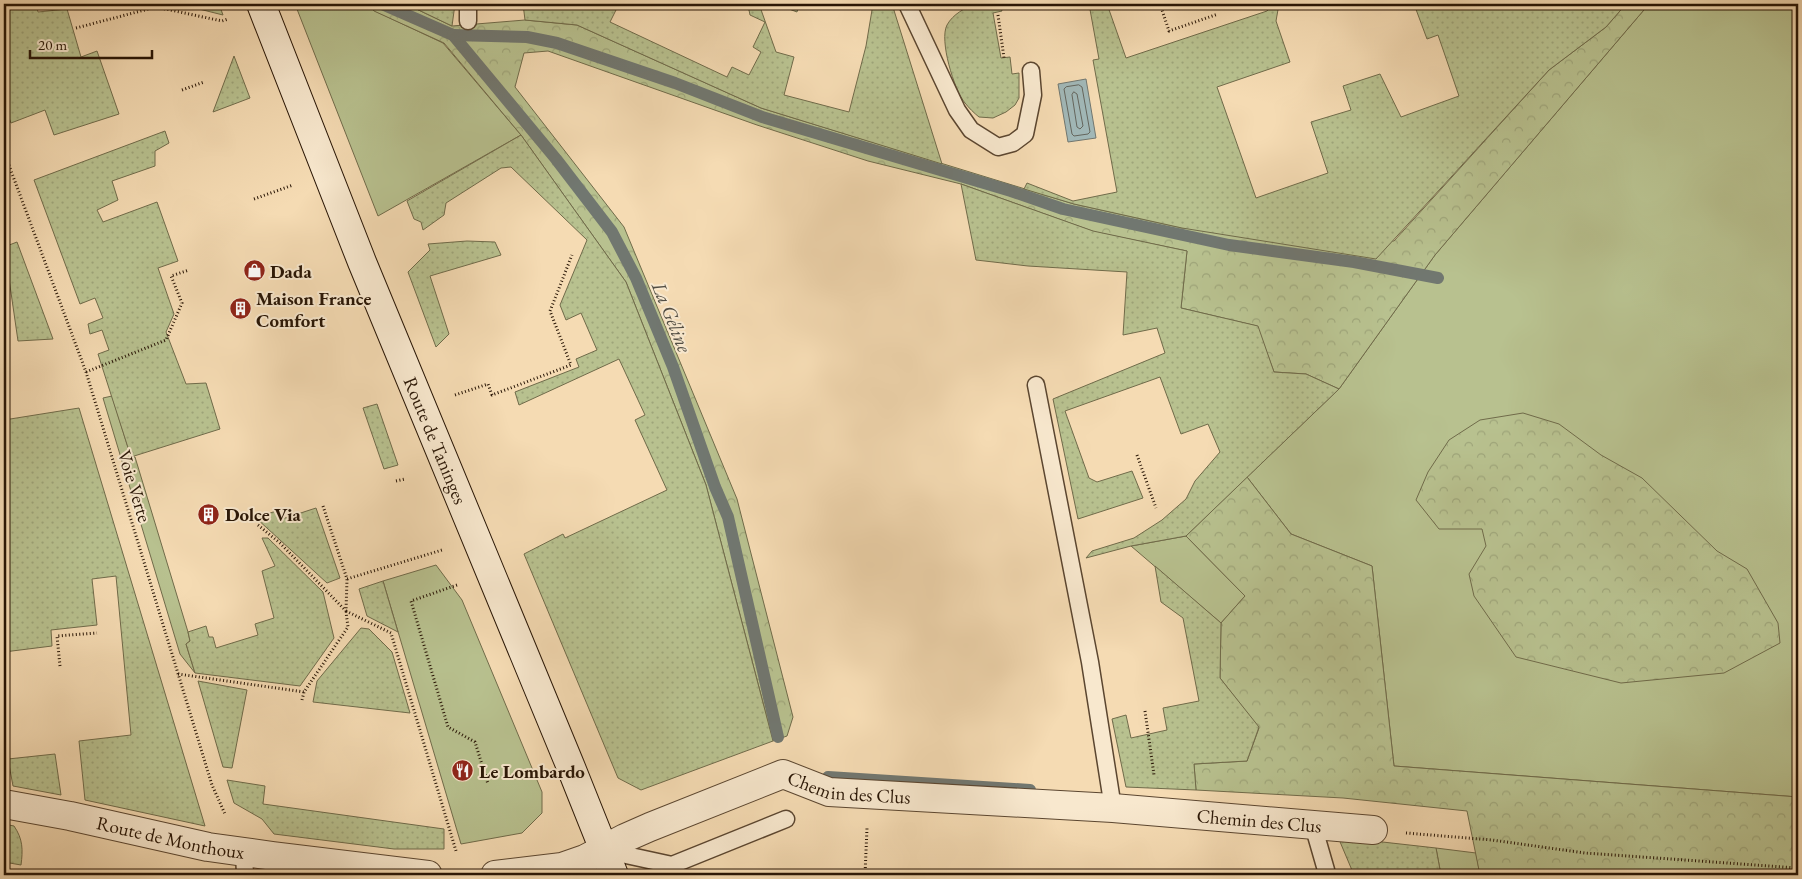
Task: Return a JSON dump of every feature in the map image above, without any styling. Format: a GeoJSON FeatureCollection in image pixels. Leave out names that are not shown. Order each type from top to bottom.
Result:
{"type":"FeatureCollection","features":[{"type":"Feature","properties":{"kind":"street","name":"Route de Taninges"},"geometry":{"type":"LineString","coordinates":[[261,4],[360,255],[614,875]]}},
{"type":"Feature","properties":{"kind":"street","name":"Chemin des Clus"},"geometry":{"type":"LineString","coordinates":[[604,850],[633,834],[783,774],[829,792],[1113,808],[1373,830]]}},
{"type":"Feature","properties":{"kind":"street","name":"Route de Monthoux"},"geometry":{"type":"LineString","coordinates":[[4,804],[70,816],[208,846],[245,864],[428,875]]}},
{"type":"Feature","properties":{"kind":"street"},"geometry":{"type":"LineString","coordinates":[[494,875],[562,867],[604,850]]}},
{"type":"Feature","properties":{"kind":"lane"},"geometry":{"type":"LineString","coordinates":[[468,4],[468,21]]}},
{"type":"Feature","properties":{"kind":"lane"},"geometry":{"type":"LineString","coordinates":[[908,5],[956,110],[971,130],[998,147],[1013,143],[1025,134],[1033,94],[1031,71]]}},
{"type":"Feature","properties":{"kind":"lane"},"geometry":{"type":"LineString","coordinates":[[1036,385],[1085,634],[1113,808]]}},
{"type":"Feature","properties":{"kind":"lane"},"geometry":{"type":"LineString","coordinates":[[604,850],[672,865],[786,820]]}},
{"type":"Feature","properties":{"kind":"lane"},"geometry":{"type":"LineString","coordinates":[[1313,825],[1326,870]]}},
{"type":"Feature","properties":{"kind":"path"},"geometry":{"type":"LineString","coordinates":[[1160,4],[1169,31],[1218,14]]}},
{"type":"Feature","properties":{"kind":"path"},"geometry":{"type":"LineString","coordinates":[[76,28],[156,7],[222,21],[236,16]]}},
{"type":"Feature","properties":{"kind":"path"},"geometry":{"type":"LineString","coordinates":[[182,90],[204,82]]}},
{"type":"Feature","properties":{"kind":"path","name":"Voie Verte"},"geometry":{"type":"LineString","coordinates":[[4,152],[86,372],[212,785],[229,822]]}},
{"type":"Feature","properties":{"kind":"path"},"geometry":{"type":"LineString","coordinates":[[254,199],[294,185]]}},
{"type":"Feature","properties":{"kind":"path"},"geometry":{"type":"LineString","coordinates":[[448,398],[488,384],[492,395],[571,365],[550,311],[572,255]]}},
{"type":"Feature","properties":{"kind":"path"},"geometry":{"type":"LineString","coordinates":[[86,372],[166,340],[182,303],[171,276],[189,270]]}},
{"type":"Feature","properties":{"kind":"path"},"geometry":{"type":"LineString","coordinates":[[1137,455],[1156,508]]}},
{"type":"Feature","properties":{"kind":"path"},"geometry":{"type":"LineString","coordinates":[[396,481],[405,479]]}},
{"type":"Feature","properties":{"kind":"path"},"geometry":{"type":"LineString","coordinates":[[302,700],[304,692],[348,627],[346,611],[347,579],[324,506]]}},
{"type":"Feature","properties":{"kind":"path"},"geometry":{"type":"LineString","coordinates":[[258,525],[280,543],[346,611],[391,633],[459,859]]}},
{"type":"Feature","properties":{"kind":"path"},"geometry":{"type":"LineString","coordinates":[[347,579],[443,550]]}},
{"type":"Feature","properties":{"kind":"path"},"geometry":{"type":"LineString","coordinates":[[462,583],[411,601],[448,727],[475,742],[488,784]]}},
{"type":"Feature","properties":{"kind":"path"},"geometry":{"type":"LineString","coordinates":[[60,666],[57,636],[97,633]]}},
{"type":"Feature","properties":{"kind":"path"},"geometry":{"type":"LineString","coordinates":[[178,674],[304,692]]}},
{"type":"Feature","properties":{"kind":"path"},"geometry":{"type":"LineString","coordinates":[[1145,711],[1156,788],[1156,812]]}},
{"type":"Feature","properties":{"kind":"path"},"geometry":{"type":"LineString","coordinates":[[866,875],[867,795]]}},
{"type":"Feature","properties":{"kind":"path"},"geometry":{"type":"LineString","coordinates":[[1373,830],[1492,840],[1586,853],[1798,868]]}},
{"type":"Feature","properties":{"kind":"green space"},"geometry":{"type":"Polygon","coordinates":[[[4,4],[36,4],[38,12],[67,9],[81,57],[97,51],[119,114],[54,135],[45,110],[11,123],[4,105],[4,4]]]}},
{"type":"Feature","properties":{"kind":"green space"},"geometry":{"type":"Polygon","coordinates":[[[179,4],[219,4],[223,15],[179,4]]]}},
{"type":"Feature","properties":{"kind":"green space"},"geometry":{"type":"Polygon","coordinates":[[[295,4],[369,4],[375,11],[443,43],[521,135],[378,216],[295,4]]]}},
{"type":"Feature","properties":{"kind":"green space"},"geometry":{"type":"Polygon","coordinates":[[[369,4],[406,4],[452,26],[525,20],[577,25],[761,108],[1074,204],[1182,228],[1394,241],[1549,70],[1606,27],[1626,4],[1649,4],[1435,255],[1339,389],[1306,374],[1274,372],[1257,326],[1181,308],[1187,251],[1095,232],[961,184],[868,161],[757,125],[548,51],[524,53],[515,87],[624,227],[737,499],[793,717],[787,736],[773,741],[706,485],[626,282],[521,135],[444,43],[374,11],[369,4]]]}},
{"type":"Feature","properties":{"kind":"green space"},"geometry":{"type":"Polygon","coordinates":[[[406,4],[455,4],[452,26],[406,4]]]}},
{"type":"Feature","properties":{"kind":"green space"},"geometry":{"type":"Polygon","coordinates":[[[523,4],[619,4],[610,22],[727,77],[732,67],[749,75],[761,52],[753,47],[765,22],[750,15],[749,10],[737,4],[759,4],[776,52],[794,57],[784,95],[849,112],[866,46],[873,4],[892,4],[942,164],[761,108],[577,25],[525,20],[523,4]]]}},
{"type":"Feature","properties":{"kind":"green space"},"geometry":{"type":"Polygon","coordinates":[[[780,4],[799,4],[797,12],[780,4]]]}},
{"type":"Feature","properties":{"kind":"green space"},"geometry":{"type":"Polygon","coordinates":[[[975,4],[1000,4],[1002,11],[993,13],[1001,58],[1010,57],[1012,74],[1019,73],[1019,98],[1015,105],[993,118],[979,117],[965,103],[952,77],[946,53],[945,32],[947,25],[956,15],[975,4]]]}},
{"type":"Feature","properties":{"kind":"green space"},"geometry":{"type":"Polygon","coordinates":[[[1089,4],[1107,4],[1126,58],[1267,11],[1273,4],[1279,4],[1276,21],[1290,62],[1217,87],[1256,198],[1328,173],[1311,122],[1351,110],[1343,86],[1380,74],[1401,117],[1459,96],[1438,35],[1427,39],[1414,4],[1626,4],[1606,27],[1549,70],[1376,259],[1182,228],[1074,204],[1024,189],[1027,183],[1073,201],[1117,192],[1093,60],[1099,59],[1089,4]]]}},
{"type":"Feature","properties":{"kind":"green space"},"geometry":{"type":"Polygon","coordinates":[[[1649,4],[1798,4],[1798,797],[1394,766],[1372,566],[1291,534],[1247,477],[1339,389],[1435,255],[1649,4]]]}},
{"type":"Feature","properties":{"kind":"green space"},"geometry":{"type":"Polygon","coordinates":[[[234,56],[250,98],[213,112],[234,56]]]}},
{"type":"Feature","properties":{"kind":"green space"},"geometry":{"type":"Polygon","coordinates":[[[165,131],[169,143],[155,151],[155,166],[112,181],[118,200],[97,210],[103,222],[157,202],[178,261],[158,268],[174,314],[166,332],[186,384],[206,383],[220,429],[131,457],[98,354],[109,350],[102,330],[90,334],[88,324],[103,318],[95,298],[80,304],[34,180],[165,131]]]}},
{"type":"Feature","properties":{"kind":"green space"},"geometry":{"type":"Polygon","coordinates":[[[521,135],[626,282],[706,485],[773,741],[641,790],[618,778],[524,554],[563,534],[565,538],[667,490],[635,420],[645,415],[619,359],[519,405],[515,392],[579,367],[576,359],[597,350],[581,313],[566,320],[560,305],[587,240],[511,167],[501,168],[446,203],[444,215],[423,230],[421,222],[414,219],[407,201],[521,135]]]}},
{"type":"Feature","properties":{"kind":"green space"},"geometry":{"type":"Polygon","coordinates":[[[961,184],[1093,231],[1187,251],[1181,308],[1258,326],[1274,372],[1306,374],[1339,389],[1186,536],[1131,546],[1086,558],[1092,551],[1134,538],[1162,520],[1186,499],[1195,481],[1220,452],[1208,424],[1181,434],[1160,377],[1065,411],[1089,478],[1097,482],[1132,471],[1143,498],[1078,519],[1053,399],[1165,353],[1157,328],[1123,335],[1127,272],[1028,266],[976,260],[961,184]]]}},
{"type":"Feature","properties":{"kind":"green space"},"geometry":{"type":"Polygon","coordinates":[[[467,241],[495,242],[501,255],[430,276],[449,334],[436,347],[408,272],[430,250],[428,244],[467,241]]]}},
{"type":"Feature","properties":{"kind":"green space"},"geometry":{"type":"Polygon","coordinates":[[[17,242],[53,339],[18,341],[7,265],[4,265],[4,247],[17,242]]]}},
{"type":"Feature","properties":{"kind":"green space"},"geometry":{"type":"Polygon","coordinates":[[[112,396],[131,457],[135,457],[188,632],[190,641],[186,644],[195,673],[180,654],[103,398],[112,396]]]}},
{"type":"Feature","properties":{"kind":"green space"},"geometry":{"type":"Polygon","coordinates":[[[377,404],[398,465],[384,469],[363,408],[377,404]]]}},
{"type":"Feature","properties":{"kind":"green space"},"geometry":{"type":"Polygon","coordinates":[[[79,408],[205,826],[85,800],[79,741],[131,735],[116,576],[92,579],[97,625],[51,630],[52,646],[4,652],[4,420],[79,408]]]}},
{"type":"Feature","properties":{"kind":"green space"},"geometry":{"type":"Polygon","coordinates":[[[1523,413],[1559,424],[1601,455],[1642,478],[1717,551],[1747,569],[1778,623],[1780,643],[1724,673],[1621,683],[1516,657],[1474,596],[1469,574],[1486,546],[1482,529],[1439,529],[1416,500],[1428,472],[1449,440],[1480,420],[1523,413]]]}},
{"type":"Feature","properties":{"kind":"green space"},"geometry":{"type":"Polygon","coordinates":[[[1247,477],[1291,534],[1372,566],[1394,766],[1798,797],[1798,875],[1480,875],[1467,811],[1343,798],[1196,790],[1194,764],[1247,761],[1259,728],[1220,678],[1221,623],[1245,596],[1186,536],[1247,477]]]}},
{"type":"Feature","properties":{"kind":"green space"},"geometry":{"type":"Polygon","coordinates":[[[316,508],[340,578],[327,583],[256,518],[276,511],[279,520],[316,508]]]}},
{"type":"Feature","properties":{"kind":"green space"},"geometry":{"type":"Polygon","coordinates":[[[1186,536],[1245,596],[1221,623],[1131,546],[1186,536]]]}},
{"type":"Feature","properties":{"kind":"green space"},"geometry":{"type":"Polygon","coordinates":[[[262,538],[268,538],[323,592],[334,638],[300,686],[195,673],[186,644],[190,641],[188,632],[206,626],[209,637],[213,637],[216,648],[258,635],[255,624],[274,618],[262,571],[275,566],[262,538]]]}},
{"type":"Feature","properties":{"kind":"green space"},"geometry":{"type":"Polygon","coordinates":[[[436,565],[462,600],[542,792],[542,813],[522,833],[461,844],[383,581],[436,565]]]}},
{"type":"Feature","properties":{"kind":"green space"},"geometry":{"type":"Polygon","coordinates":[[[1155,566],[1221,623],[1220,678],[1259,727],[1247,761],[1194,764],[1196,790],[1126,787],[1112,719],[1126,715],[1131,738],[1167,730],[1163,708],[1199,701],[1183,618],[1161,602],[1155,566]]]}},
{"type":"Feature","properties":{"kind":"green space"},"geometry":{"type":"Polygon","coordinates":[[[383,581],[398,632],[367,616],[359,589],[383,581]]]}},
{"type":"Feature","properties":{"kind":"green space"},"geometry":{"type":"Polygon","coordinates":[[[361,628],[369,629],[392,652],[410,713],[313,702],[317,681],[361,628]]]}},
{"type":"Feature","properties":{"kind":"green space"},"geometry":{"type":"Polygon","coordinates":[[[198,681],[247,690],[232,768],[223,767],[198,681]]]}},
{"type":"Feature","properties":{"kind":"green space"},"geometry":{"type":"Polygon","coordinates":[[[55,754],[61,795],[13,786],[8,759],[55,754]]]}},
{"type":"Feature","properties":{"kind":"green space"},"geometry":{"type":"Polygon","coordinates":[[[227,780],[265,786],[263,804],[444,829],[444,849],[394,849],[274,834],[262,819],[234,803],[227,780]]]}},
{"type":"Feature","properties":{"kind":"green space"},"geometry":{"type":"Polygon","coordinates":[[[4,824],[14,826],[19,835],[22,849],[21,865],[4,862],[4,824]]]}},
{"type":"Feature","properties":{"kind":"green space"},"geometry":{"type":"Polygon","coordinates":[[[1338,837],[1436,848],[1441,875],[1354,875],[1338,837]]]}},
{"type":"Feature","properties":{"kind":"green space"},"geometry":{"type":"Polygon","coordinates":[[[1436,848],[1476,853],[1480,875],[1441,875],[1436,848]]]}},
{"type":"Feature","properties":{"kind":"water"},"geometry":{"type":"Polygon","coordinates":[[[1086,79],[1096,138],[1068,142],[1058,84],[1086,79]]]}},
{"type":"Feature","properties":{"kind":"waterway","name":"La Géline"},"geometry":{"type":"LineString","coordinates":[[382,4],[453,35],[556,159],[612,232],[636,278],[673,367],[715,487],[728,517],[778,737]]}},
{"type":"Feature","properties":{"kind":"waterway"},"geometry":{"type":"LineString","coordinates":[[453,35],[527,37],[557,43],[675,83],[762,117],[1011,191],[1063,209],[1229,245],[1354,262],[1438,278]]}},
{"type":"Feature","properties":{"kind":"waterway"},"geometry":{"type":"LineString","coordinates":[[828,777],[1030,790]]}},
{"type":"Feature","properties":{"kind":"place","name":"Dada"},"geometry":{"type":"Point","coordinates":[254,271]}},
{"type":"Feature","properties":{"kind":"place","name":"Maison France Comfort"},"geometry":{"type":"Point","coordinates":[240,309]}},
{"type":"Feature","properties":{"kind":"place","name":"Dolce Via"},"geometry":{"type":"Point","coordinates":[209,514]}},
{"type":"Feature","properties":{"kind":"place","name":"Le Lombardo"},"geometry":{"type":"Point","coordinates":[463,771]}}]}
